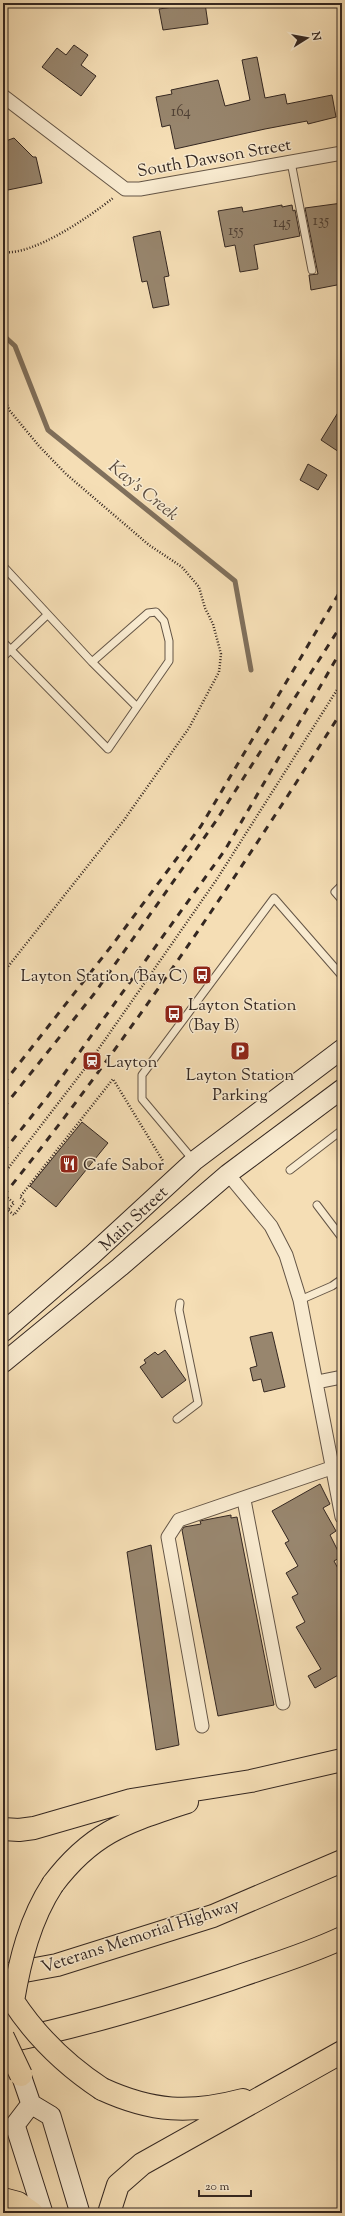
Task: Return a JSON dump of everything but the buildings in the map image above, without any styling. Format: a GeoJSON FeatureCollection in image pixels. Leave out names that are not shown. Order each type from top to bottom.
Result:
{"type":"FeatureCollection","features":[{"type":"Feature","properties":{"kind":"highway"},"geometry":{"type":"LineString","coordinates":[[3,1829],[19,1830],[34,1828],[131,1800],[251,1781],[342,1760]]}},
{"type":"Feature","properties":{"kind":"highway"},"geometry":{"type":"LineString","coordinates":[[21,2075],[5,2039],[6,2001],[20,1964],[30,1931],[42,1903],[53,1884],[82,1851],[117,1827],[251,1781]]}},
{"type":"Feature","properties":{"kind":"highway","name":"Veterans Memorial Highway"},"geometry":{"type":"LineString","coordinates":[[3,1975],[57,1965],[213,1916],[342,1861]]}},
{"type":"Feature","properties":{"kind":"highway"},"geometry":{"type":"LineString","coordinates":[[5,2039],[100,2019],[175,1997],[319,1949],[342,1938]]}},
{"type":"Feature","properties":{"kind":"highway"},"geometry":{"type":"LineString","coordinates":[[6,2001],[26,2020],[52,2049],[80,2074],[102,2089],[148,2106],[180,2110],[213,2107],[267,2094]]}},
{"type":"Feature","properties":{"kind":"highway"},"geometry":{"type":"LineString","coordinates":[[109,2213],[118,2185],[142,2164],[342,2052]]}},
{"type":"Feature","properties":{"kind":"highway"},"geometry":{"type":"LineString","coordinates":[[3,2198],[18,2204],[32,2213]]}},
{"type":"Feature","properties":{"kind":"main road","name":"Main Street"},"geometry":{"type":"LineString","coordinates":[[3,1332],[92,1255],[194,1161],[342,1049]]}},
{"type":"Feature","properties":{"kind":"main road","name":"Main Street"},"geometry":{"type":"LineString","coordinates":[[3,1363],[120,1267],[228,1174],[342,1089]]}},
{"type":"Feature","properties":{"kind":"main road"},"geometry":{"type":"LineString","coordinates":[[21,2075],[31,2104],[51,2116],[80,2213]]}},
{"type":"Feature","properties":{"kind":"main road"},"geometry":{"type":"LineString","coordinates":[[31,2104],[15,2125],[43,2213]]}},
{"type":"Feature","properties":{"kind":"street","name":"South Dawson Street"},"geometry":{"type":"LineString","coordinates":[[3,96],[124,189],[140,189],[342,153]]}},
{"type":"Feature","properties":{"kind":"street"},"geometry":{"type":"LineString","coordinates":[[228,1174],[271,1226],[286,1255],[300,1300],[334,1467],[342,1517]]}},
{"type":"Feature","properties":{"kind":"street"},"geometry":{"type":"LineString","coordinates":[[317,1382],[342,1377]]}},
{"type":"Feature","properties":{"kind":"street"},"geometry":{"type":"LineString","coordinates":[[202,1726],[168,1537],[180,1520],[244,1500],[334,1467]]}},
{"type":"Feature","properties":{"kind":"street"},"geometry":{"type":"LineString","coordinates":[[244,1500],[283,1703]]}},
{"type":"Feature","properties":{"kind":"lane"},"geometry":{"type":"LineString","coordinates":[[291,162],[312,270]]}},
{"type":"Feature","properties":{"kind":"lane"},"geometry":{"type":"LineString","coordinates":[[3,566],[47,615],[137,707]]}},
{"type":"Feature","properties":{"kind":"lane"},"geometry":{"type":"LineString","coordinates":[[3,642],[108,749],[169,660],[169,641],[164,621],[156,612],[148,613],[92,662]]}},
{"type":"Feature","properties":{"kind":"lane"},"geometry":{"type":"LineString","coordinates":[[3,658],[47,615]]}},
{"type":"Feature","properties":{"kind":"lane"},"geometry":{"type":"LineString","coordinates":[[342,885],[335,892],[342,900]]}},
{"type":"Feature","properties":{"kind":"lane"},"geometry":{"type":"LineString","coordinates":[[194,1161],[142,1099],[142,1075],[274,898],[342,976]]}},
{"type":"Feature","properties":{"kind":"lane"},"geometry":{"type":"LineString","coordinates":[[290,1170],[342,1130]]}},
{"type":"Feature","properties":{"kind":"lane"},"geometry":{"type":"LineString","coordinates":[[317,1205],[342,1238]]}},
{"type":"Feature","properties":{"kind":"lane"},"geometry":{"type":"LineString","coordinates":[[300,1300],[332,1286],[342,1279]]}},
{"type":"Feature","properties":{"kind":"lane"},"geometry":{"type":"LineString","coordinates":[[177,1419],[198,1403],[179,1310],[180,1303]]}},
{"type":"Feature","properties":{"kind":"path"},"geometry":{"type":"LineString","coordinates":[[3,252],[20,252],[35,247],[99,209],[124,189]]}},
{"type":"Feature","properties":{"kind":"path"},"geometry":{"type":"LineString","coordinates":[[3,1175],[86,1067],[212,886],[342,682]]}},
{"type":"Feature","properties":{"kind":"path"},"geometry":{"type":"LineString","coordinates":[[3,1194],[14,1203],[8,1210],[14,1216],[25,1201],[20,1197],[113,1079],[164,1160]]}},
{"type":"Feature","properties":{"kind":"waterway","name":"Kay's Creek"},"geometry":{"type":"LineString","coordinates":[[3,335],[15,346],[48,430],[235,581],[251,670]]}},
{"type":"Feature","properties":{"kind":"railway"},"geometry":{"type":"LineString","coordinates":[[3,1084],[113,944],[201,826],[342,588]]}},
{"type":"Feature","properties":{"kind":"railway"},"geometry":{"type":"LineString","coordinates":[[3,1108],[94,994],[216,821],[342,624]]}},
{"type":"Feature","properties":{"kind":"railway"},"geometry":{"type":"LineString","coordinates":[[3,1152],[48,1096],[225,850],[342,649]]}},
{"type":"Feature","properties":{"kind":"railway"},"geometry":{"type":"LineString","coordinates":[[3,1196],[49,1138],[137,1019],[262,836],[342,711]]}},
{"type":"Feature","properties":{"kind":"place","name":"Layton Station (Bay C)"},"geometry":{"type":"Point","coordinates":[202,975]}},
{"type":"Feature","properties":{"kind":"place","name":"Layton Station (Bay B)"},"geometry":{"type":"Point","coordinates":[174,1014]}},
{"type":"Feature","properties":{"kind":"place","name":"Layton Station Parking"},"geometry":{"type":"Point","coordinates":[240,1051]}},
{"type":"Feature","properties":{"kind":"place","name":"Layton"},"geometry":{"type":"Point","coordinates":[92,1061]}},
{"type":"Feature","properties":{"kind":"place","name":"Cafe Sabor"},"geometry":{"type":"Point","coordinates":[69,1164]}}]}
